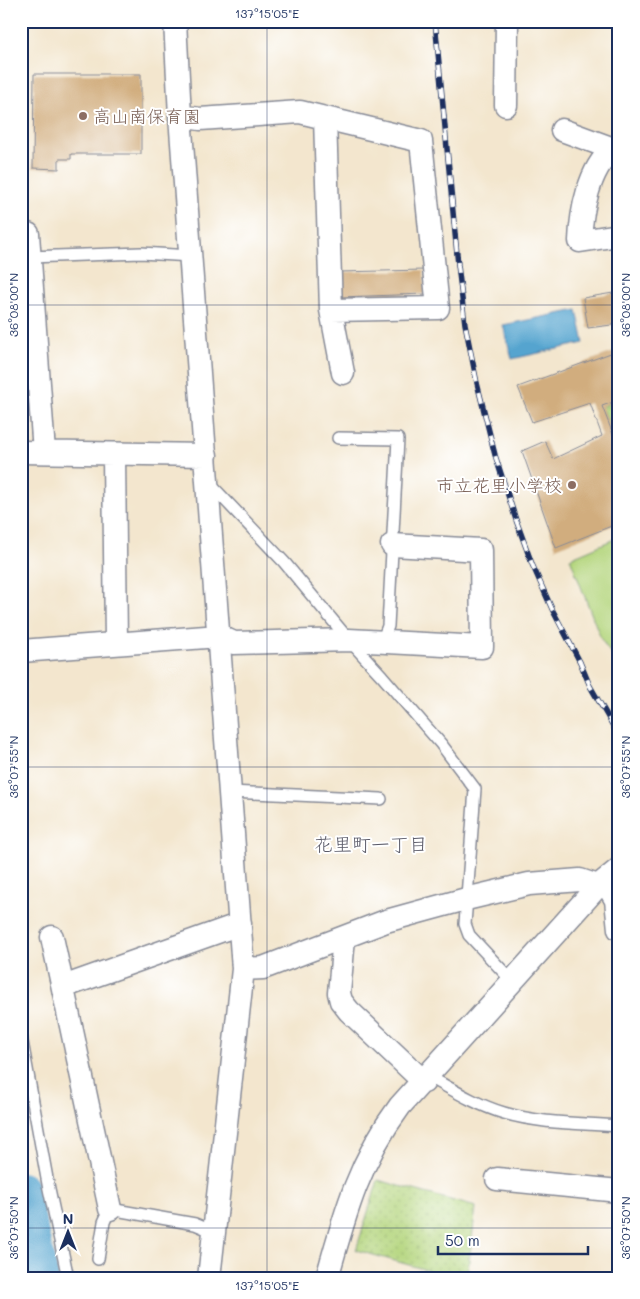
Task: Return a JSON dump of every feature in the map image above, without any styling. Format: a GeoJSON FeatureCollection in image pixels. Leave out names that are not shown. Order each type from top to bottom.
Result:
{"type":"FeatureCollection","features":[{"type":"Feature","properties":{"kind":"street"},"geometry":{"type":"LineString","coordinates":[[175,21],[180,116],[243,969],[209,1278]]}},
{"type":"Feature","properties":{"kind":"street"},"geometry":{"type":"LineString","coordinates":[[506,105],[507,21]]}},
{"type":"Feature","properties":{"kind":"street"},"geometry":{"type":"LineString","coordinates":[[180,116],[200,119],[300,112],[421,141],[438,308],[331,310]]}},
{"type":"Feature","properties":{"kind":"street"},"geometry":{"type":"LineString","coordinates":[[325,118],[331,310],[343,372]]}},
{"type":"Feature","properties":{"kind":"street"},"geometry":{"type":"LineString","coordinates":[[562,130],[615,150]]}},
{"type":"Feature","properties":{"kind":"street"},"geometry":{"type":"LineString","coordinates":[[615,150],[605,156],[599,165],[585,200],[580,240],[619,235]]}},
{"type":"Feature","properties":{"kind":"street"},"geometry":{"type":"LineString","coordinates":[[21,232],[28,234],[44,452]]}},
{"type":"Feature","properties":{"kind":"street"},"geometry":{"type":"LineString","coordinates":[[21,452],[206,455]]}},
{"type":"Feature","properties":{"kind":"street"},"geometry":{"type":"LineString","coordinates":[[114,455],[116,643]]}},
{"type":"Feature","properties":{"kind":"street"},"geometry":{"type":"LineString","coordinates":[[21,651],[219,636],[234,643],[349,640],[482,647],[481,550],[392,545]]}},
{"type":"Feature","properties":{"kind":"street"},"geometry":{"type":"LineString","coordinates":[[243,969],[263,968],[386,921],[466,899],[529,884],[607,879]]}},
{"type":"Feature","properties":{"kind":"street"},"geometry":{"type":"LineString","coordinates":[[607,879],[616,900],[619,929]]}},
{"type":"Feature","properties":{"kind":"street"},"geometry":{"type":"LineString","coordinates":[[327,1278],[339,1233],[355,1186],[365,1162],[386,1124],[400,1106],[607,879]]}},
{"type":"Feature","properties":{"kind":"street"},"geometry":{"type":"LineString","coordinates":[[63,987],[240,924]]}},
{"type":"Feature","properties":{"kind":"street"},"geometry":{"type":"LineString","coordinates":[[52,937],[110,1209]]}},
{"type":"Feature","properties":{"kind":"street"},"geometry":{"type":"LineString","coordinates":[[344,938],[339,993],[341,1001],[349,1011],[426,1079]]}},
{"type":"Feature","properties":{"kind":"street"},"geometry":{"type":"LineString","coordinates":[[498,1179],[619,1191]]}},
{"type":"Feature","properties":{"kind":"lane"},"geometry":{"type":"LineString","coordinates":[[29,257],[141,253],[191,256]]}},
{"type":"Feature","properties":{"kind":"lane"},"geometry":{"type":"LineString","coordinates":[[338,438],[398,439],[388,626],[382,642]]}},
{"type":"Feature","properties":{"kind":"lane"},"geometry":{"type":"LineString","coordinates":[[208,481],[284,562],[349,640],[441,744],[475,789],[465,924],[469,935],[513,982]]}},
{"type":"Feature","properties":{"kind":"lane"},"geometry":{"type":"LineString","coordinates":[[230,792],[381,799]]}},
{"type":"Feature","properties":{"kind":"lane"},"geometry":{"type":"LineString","coordinates":[[21,1036],[48,1184],[68,1278]]}},
{"type":"Feature","properties":{"kind":"lane"},"geometry":{"type":"LineString","coordinates":[[426,1079],[504,1113],[542,1121],[619,1126]]}},
{"type":"Feature","properties":{"kind":"lane"},"geometry":{"type":"LineString","coordinates":[[98,1259],[104,1222],[110,1209],[195,1224],[214,1232]]}},
{"type":"Feature","properties":{"kind":"green space"},"geometry":{"type":"Polygon","coordinates":[[[619,400],[619,441],[616,442],[602,406],[619,400]]]}},
{"type":"Feature","properties":{"kind":"green space"},"geometry":{"type":"Polygon","coordinates":[[[619,537],[619,666],[601,639],[570,558],[619,537]]]}},
{"type":"Feature","properties":{"kind":"green space"},"geometry":{"type":"Polygon","coordinates":[[[378,1180],[476,1207],[467,1278],[455,1278],[356,1250],[378,1180]]]}},
{"type":"Feature","properties":{"kind":"water"},"geometry":{"type":"Polygon","coordinates":[[[577,310],[584,343],[512,359],[503,325],[577,310]]]}},
{"type":"Feature","properties":{"kind":"building"},"geometry":{"type":"Polygon","coordinates":[[[34,74],[141,74],[141,154],[71,154],[71,159],[59,159],[59,169],[33,168],[34,74]]]}},
{"type":"Feature","properties":{"kind":"building"},"geometry":{"type":"Polygon","coordinates":[[[424,270],[425,294],[339,297],[339,272],[424,270]]]}},
{"type":"Feature","properties":{"kind":"building"},"geometry":{"type":"Polygon","coordinates":[[[619,292],[619,324],[588,328],[583,298],[619,292]]]}},
{"type":"Feature","properties":{"kind":"building"},"geometry":{"type":"Polygon","coordinates":[[[619,350],[619,400],[602,406],[616,442],[619,441],[619,523],[556,548],[522,451],[545,441],[553,459],[602,436],[590,403],[532,422],[518,387],[619,350]]]}},
{"type":"Feature","properties":{"kind":"waterway"},"geometry":{"type":"LineString","coordinates":[[21,1190],[41,1278]]}},
{"type":"Feature","properties":{"kind":"railway"},"geometry":{"type":"LineString","coordinates":[[435,21],[465,324],[495,455],[532,564],[590,686],[619,736]]}},
{"type":"Feature","properties":{"kind":"place","name":"高山南保育園"},"geometry":{"type":"Point","coordinates":[83,116]}},
{"type":"Feature","properties":{"kind":"place","name":"市立花里小学校"},"geometry":{"type":"Point","coordinates":[572,485]}},
{"type":"Feature","properties":{"kind":"district","name":"花里町一丁目"},"geometry":{"type":"Point","coordinates":[371,843]}}]}
